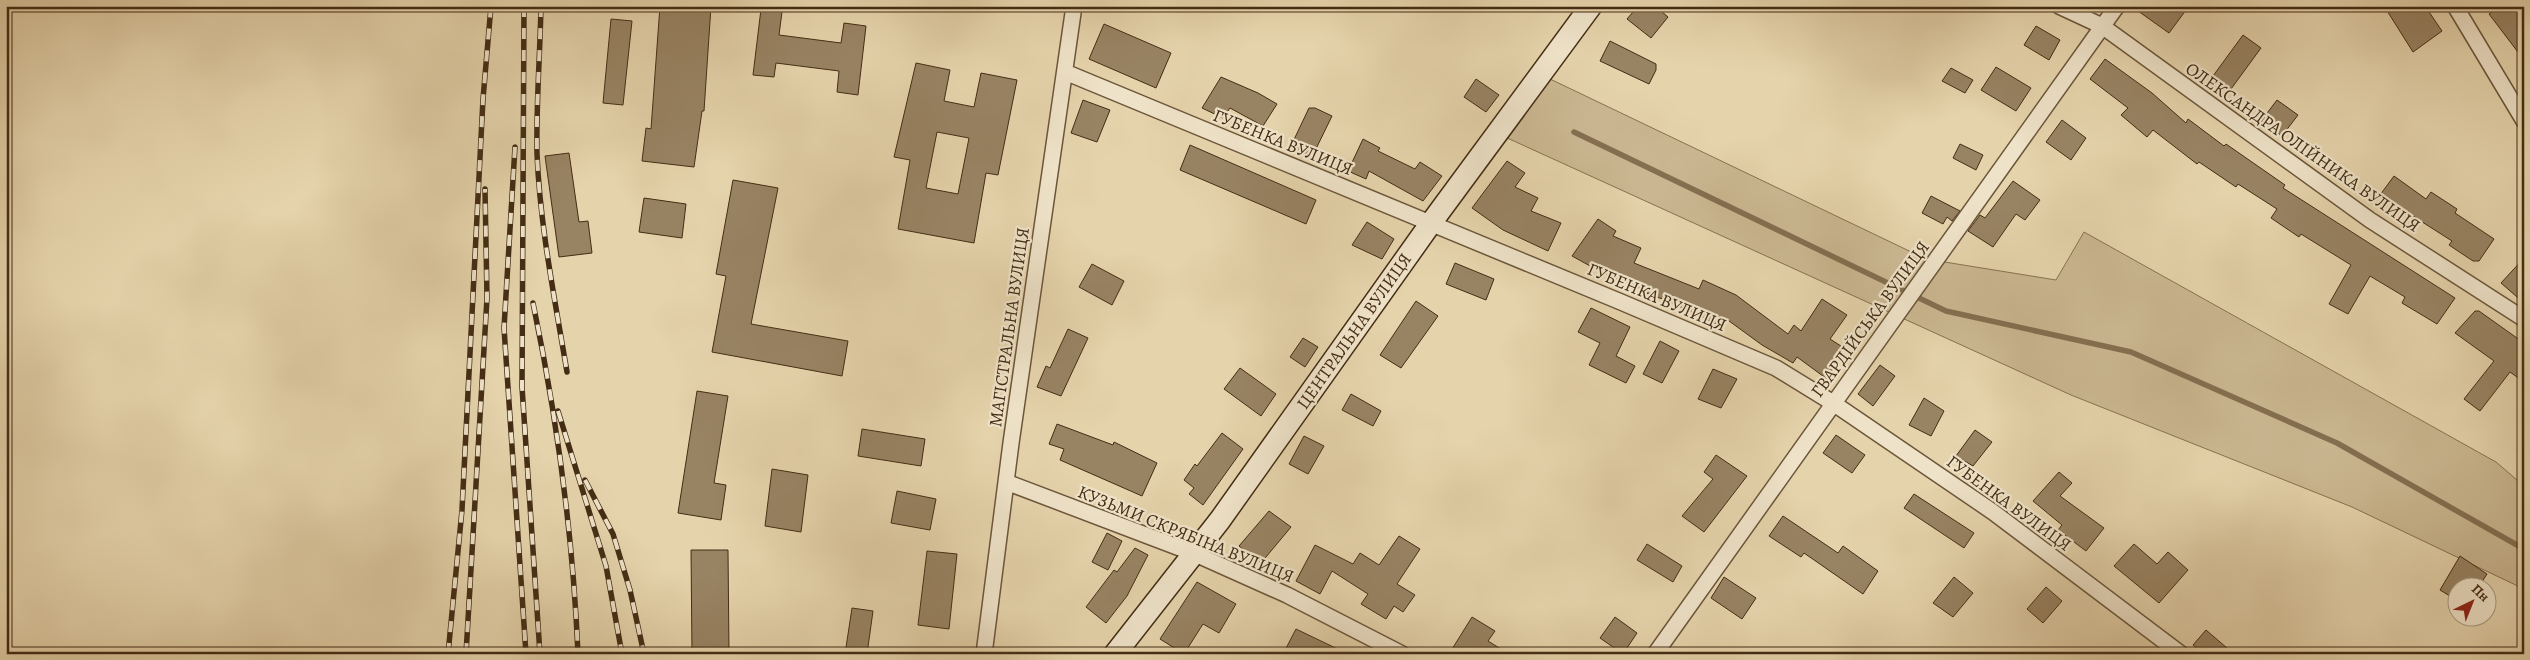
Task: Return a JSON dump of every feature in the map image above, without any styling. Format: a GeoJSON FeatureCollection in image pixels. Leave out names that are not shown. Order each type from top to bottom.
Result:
{"type":"FeatureCollection","features":[{"type":"Feature","properties":{"kind":"main road","name":"ЦЕНТРАЛЬНА ВУЛИЦЯ"},"geometry":{"type":"LineString","coordinates":[[1115,654],[1220,520],[1431,223],[1591,6]]}},
{"type":"Feature","properties":{"kind":"street","name":"МАГІСТРАЛЬНА ВУЛИЦЯ"},"geometry":{"type":"LineString","coordinates":[[984,654],[1006,482],[1074,6]]}},
{"type":"Feature","properties":{"kind":"street","name":"ОЛЕКСАНДРА ОЛІЙНИКА ВУЛИЦЯ"},"geometry":{"type":"LineString","coordinates":[[2059,6],[2102,26],[2370,220],[2524,319]]}},
{"type":"Feature","properties":{"kind":"street","name":"ГВАРДІЙСЬКА ВУЛИЦЯ"},"geometry":{"type":"LineString","coordinates":[[1655,654],[2116,6]]}},
{"type":"Feature","properties":{"kind":"street"},"geometry":{"type":"LineString","coordinates":[[2455,6],[2524,121]]}},
{"type":"Feature","properties":{"kind":"street","name":"ГУБЕНКА ВУЛИЦЯ"},"geometry":{"type":"LineString","coordinates":[[1064,72],[1776,368],[1833,403],[1993,512],[2181,654]]}},
{"type":"Feature","properties":{"kind":"street","name":"КУЗЬМИ СКРЯБІНА ВУЛИЦЯ"},"geometry":{"type":"LineString","coordinates":[[1006,482],[1193,553],[1287,594],[1402,654]]}},
{"type":"Feature","properties":{"kind":"shaded area"},"geometry":{"type":"Polygon","coordinates":[[[1548,78],[1926,259],[2056,280],[2084,232],[2496,462],[2524,486],[2524,589],[2352,507],[2071,395],[1505,137],[1548,78]]]}},
{"type":"Feature","properties":{"kind":"building"},"geometry":{"type":"Polygon","coordinates":[[[660,6],[711,6],[704,111],[702,111],[694,167],[642,161],[646,128],[651,129],[660,6]]]}},
{"type":"Feature","properties":{"kind":"building"},"geometry":{"type":"Polygon","coordinates":[[[1638,6],[1655,6],[1668,17],[1651,38],[1627,19],[1638,6]]]}},
{"type":"Feature","properties":{"kind":"building"},"geometry":{"type":"Polygon","coordinates":[[[2131,6],[2189,6],[2169,33],[2131,6]]]}},
{"type":"Feature","properties":{"kind":"building"},"geometry":{"type":"Polygon","coordinates":[[[2384,6],[2425,6],[2442,31],[2413,52],[2384,6]]]}},
{"type":"Feature","properties":{"kind":"building"},"geometry":{"type":"Polygon","coordinates":[[[2500,6],[2524,6],[2524,60],[2489,14],[2500,6]]]}},
{"type":"Feature","properties":{"kind":"building"},"geometry":{"type":"Polygon","coordinates":[[[761,9],[782,12],[779,35],[841,43],[844,23],[866,26],[858,95],[837,92],[839,71],[776,63],[774,77],[753,75],[761,9]]]}},
{"type":"Feature","properties":{"kind":"building"},"geometry":{"type":"Polygon","coordinates":[[[611,19],[632,21],[623,105],[603,103],[611,19]]]}},
{"type":"Feature","properties":{"kind":"building"},"geometry":{"type":"Polygon","coordinates":[[[1104,24],[1171,53],[1156,88],[1089,59],[1104,24]]]}},
{"type":"Feature","properties":{"kind":"building"},"geometry":{"type":"Polygon","coordinates":[[[2036,26],[2060,40],[2049,60],[2024,45],[2036,26]]]}},
{"type":"Feature","properties":{"kind":"building"},"geometry":{"type":"Polygon","coordinates":[[[2243,35],[2261,48],[2231,89],[2213,76],[2243,35]]]}},
{"type":"Feature","properties":{"kind":"building"},"geometry":{"type":"Polygon","coordinates":[[[1610,41],[1656,64],[1656,70],[1649,84],[1600,61],[1610,41]]]}},
{"type":"Feature","properties":{"kind":"building"},"geometry":{"type":"Polygon","coordinates":[[[2105,59],[2152,93],[2186,123],[2188,119],[2224,146],[2226,144],[2285,185],[2283,188],[2455,298],[2437,324],[2402,303],[2405,297],[2370,276],[2348,314],[2329,304],[2351,265],[2301,234],[2299,237],[2271,218],[2277,209],[2238,184],[2236,187],[2199,162],[2197,164],[2153,130],[2147,137],[2121,115],[2128,108],[2090,79],[2105,59]]]}},
{"type":"Feature","properties":{"kind":"building"},"geometry":{"type":"Polygon","coordinates":[[[916,63],[950,70],[944,101],[974,107],[981,73],[1017,80],[998,175],[986,173],[974,243],[898,229],[910,160],[894,157],[916,63]],[[937,132],[926,188],[958,194],[969,138],[937,132]]]}},
{"type":"Feature","properties":{"kind":"building"},"geometry":{"type":"Polygon","coordinates":[[[1996,67],[2031,88],[2016,111],[1981,90],[1996,67]]]}},
{"type":"Feature","properties":{"kind":"building"},"geometry":{"type":"Polygon","coordinates":[[[1951,68],[1973,80],[1965,93],[1942,81],[1951,68]]]}},
{"type":"Feature","properties":{"kind":"building"},"geometry":{"type":"Polygon","coordinates":[[[1221,77],[1258,93],[1277,104],[1263,126],[1230,108],[1223,118],[1202,108],[1221,77]]]}},
{"type":"Feature","properties":{"kind":"building"},"geometry":{"type":"Polygon","coordinates":[[[1476,79],[1499,95],[1486,112],[1464,97],[1476,79]]]}},
{"type":"Feature","properties":{"kind":"building"},"geometry":{"type":"Polygon","coordinates":[[[1083,100],[1110,110],[1097,142],[1071,133],[1083,100]]]}},
{"type":"Feature","properties":{"kind":"building"},"geometry":{"type":"Polygon","coordinates":[[[2277,100],[2298,115],[2282,136],[2261,121],[2277,100]]]}},
{"type":"Feature","properties":{"kind":"building"},"geometry":{"type":"Polygon","coordinates":[[[1309,108],[1315,108],[1332,116],[1312,157],[1290,148],[1309,108]]]}},
{"type":"Feature","properties":{"kind":"building"},"geometry":{"type":"Polygon","coordinates":[[[2062,120],[2086,138],[2071,160],[2046,142],[2062,120]]]}},
{"type":"Feature","properties":{"kind":"building"},"geometry":{"type":"Polygon","coordinates":[[[1363,139],[1380,148],[1378,151],[1415,169],[1420,162],[1442,176],[1423,201],[1369,171],[1366,179],[1348,171],[1363,139]]]}},
{"type":"Feature","properties":{"kind":"building"},"geometry":{"type":"Polygon","coordinates":[[[1960,144],[1983,155],[1976,170],[1953,158],[1960,144]]]}},
{"type":"Feature","properties":{"kind":"building"},"geometry":{"type":"Polygon","coordinates":[[[1190,145],[1316,200],[1306,224],[1180,170],[1190,145]]]}},
{"type":"Feature","properties":{"kind":"building"},"geometry":{"type":"Polygon","coordinates":[[[569,153],[579,222],[588,221],[592,253],[559,257],[545,156],[569,153]]]}},
{"type":"Feature","properties":{"kind":"building"},"geometry":{"type":"Polygon","coordinates":[[[1507,161],[1525,173],[1515,187],[1538,198],[1531,211],[1561,223],[1548,251],[1503,230],[1472,208],[1507,161]]]}},
{"type":"Feature","properties":{"kind":"building"},"geometry":{"type":"Polygon","coordinates":[[[2394,176],[2426,199],[2431,192],[2457,209],[2455,213],[2494,239],[2479,261],[2473,261],[2449,245],[2452,241],[2380,195],[2394,176]]]}},
{"type":"Feature","properties":{"kind":"building"},"geometry":{"type":"Polygon","coordinates":[[[733,180],[778,188],[751,324],[848,341],[842,376],[712,352],[726,276],[716,274],[733,180]]]}},
{"type":"Feature","properties":{"kind":"building"},"geometry":{"type":"Polygon","coordinates":[[[2013,181],[2040,200],[2025,220],[2016,214],[1993,247],[1968,231],[1980,215],[1985,218],[2013,181]]]}},
{"type":"Feature","properties":{"kind":"building"},"geometry":{"type":"Polygon","coordinates":[[[1931,196],[1960,211],[1952,221],[1947,217],[1943,224],[1922,213],[1931,196]]]}},
{"type":"Feature","properties":{"kind":"building"},"geometry":{"type":"Polygon","coordinates":[[[644,198],[686,204],[682,238],[639,232],[644,198]]]}},
{"type":"Feature","properties":{"kind":"building"},"geometry":{"type":"Polygon","coordinates":[[[1598,219],[1616,231],[1613,236],[1641,248],[1634,263],[1699,289],[1703,280],[1736,295],[1788,334],[1794,325],[1801,331],[1822,299],[1847,315],[1830,339],[1844,348],[1827,379],[1797,357],[1793,363],[1762,345],[1725,318],[1721,326],[1668,301],[1643,292],[1644,290],[1601,272],[1572,256],[1598,219]]]}},
{"type":"Feature","properties":{"kind":"building"},"geometry":{"type":"Polygon","coordinates":[[[1367,222],[1394,239],[1382,259],[1352,245],[1367,222]]]}},
{"type":"Feature","properties":{"kind":"building"},"geometry":{"type":"Polygon","coordinates":[[[2524,258],[2524,303],[2501,283],[2524,258]]]}},
{"type":"Feature","properties":{"kind":"building"},"geometry":{"type":"Polygon","coordinates":[[[1455,263],[1494,279],[1486,300],[1446,284],[1455,263]]]}},
{"type":"Feature","properties":{"kind":"building"},"geometry":{"type":"Polygon","coordinates":[[[1092,264],[1124,281],[1112,305],[1079,287],[1092,264]]]}},
{"type":"Feature","properties":{"kind":"building"},"geometry":{"type":"Polygon","coordinates":[[[1416,301],[1438,316],[1401,368],[1380,355],[1416,301]]]}},
{"type":"Feature","properties":{"kind":"building"},"geometry":{"type":"Polygon","coordinates":[[[1591,308],[1630,327],[1616,356],[1635,366],[1626,383],[1589,365],[1600,343],[1578,332],[1591,308]]]}},
{"type":"Feature","properties":{"kind":"building"},"geometry":{"type":"Polygon","coordinates":[[[2475,311],[2479,311],[2524,343],[2524,382],[2510,372],[2480,411],[2464,399],[2494,361],[2455,333],[2475,311]]]}},
{"type":"Feature","properties":{"kind":"building"},"geometry":{"type":"Polygon","coordinates":[[[1068,329],[1088,338],[1061,396],[1037,387],[1046,366],[1050,368],[1068,329]]]}},
{"type":"Feature","properties":{"kind":"building"},"geometry":{"type":"Polygon","coordinates":[[[1303,338],[1318,347],[1305,367],[1290,357],[1303,338]]]}},
{"type":"Feature","properties":{"kind":"building"},"geometry":{"type":"Polygon","coordinates":[[[1660,341],[1679,351],[1662,383],[1643,374],[1660,341]]]}},
{"type":"Feature","properties":{"kind":"building"},"geometry":{"type":"Polygon","coordinates":[[[1880,365],[1895,376],[1873,406],[1858,394],[1880,365]]]}},
{"type":"Feature","properties":{"kind":"building"},"geometry":{"type":"Polygon","coordinates":[[[1240,368],[1276,394],[1261,416],[1224,389],[1240,368]]]}},
{"type":"Feature","properties":{"kind":"building"},"geometry":{"type":"Polygon","coordinates":[[[1713,369],[1737,379],[1721,408],[1698,399],[1713,369]]]}},
{"type":"Feature","properties":{"kind":"building"},"geometry":{"type":"Polygon","coordinates":[[[697,391],[728,396],[714,483],[726,485],[721,520],[678,513],[697,391]]]}},
{"type":"Feature","properties":{"kind":"building"},"geometry":{"type":"Polygon","coordinates":[[[1351,394],[1381,411],[1373,426],[1342,410],[1351,394]]]}},
{"type":"Feature","properties":{"kind":"building"},"geometry":{"type":"Polygon","coordinates":[[[1924,398],[1944,411],[1931,436],[1909,425],[1924,398]]]}},
{"type":"Feature","properties":{"kind":"building"},"geometry":{"type":"Polygon","coordinates":[[[1057,424],[1113,445],[1114,442],[1157,463],[1142,496],[1060,460],[1064,449],[1049,444],[1057,424]]]}},
{"type":"Feature","properties":{"kind":"building"},"geometry":{"type":"Polygon","coordinates":[[[862,429],[925,439],[921,466],[858,456],[862,429]]]}},
{"type":"Feature","properties":{"kind":"building"},"geometry":{"type":"Polygon","coordinates":[[[1975,430],[1992,442],[1973,466],[1956,456],[1975,430]]]}},
{"type":"Feature","properties":{"kind":"building"},"geometry":{"type":"Polygon","coordinates":[[[1222,433],[1243,449],[1203,505],[1189,494],[1194,488],[1184,480],[1195,464],[1197,466],[1222,433]]]}},
{"type":"Feature","properties":{"kind":"building"},"geometry":{"type":"Polygon","coordinates":[[[1836,435],[1865,455],[1852,473],[1823,453],[1836,435]]]}},
{"type":"Feature","properties":{"kind":"building"},"geometry":{"type":"Polygon","coordinates":[[[1304,436],[1324,446],[1308,474],[1289,464],[1304,436]]]}},
{"type":"Feature","properties":{"kind":"building"},"geometry":{"type":"Polygon","coordinates":[[[1716,455],[1747,476],[1704,532],[1682,516],[1713,479],[1704,472],[1716,455]]]}},
{"type":"Feature","properties":{"kind":"building"},"geometry":{"type":"Polygon","coordinates":[[[772,469],[808,475],[801,532],[765,526],[772,469]]]}},
{"type":"Feature","properties":{"kind":"building"},"geometry":{"type":"Polygon","coordinates":[[[2059,472],[2072,483],[2060,496],[2104,528],[2086,551],[2058,530],[2062,525],[2033,501],[2059,472]]]}},
{"type":"Feature","properties":{"kind":"building"},"geometry":{"type":"Polygon","coordinates":[[[897,491],[936,499],[930,530],[891,523],[897,491]]]}},
{"type":"Feature","properties":{"kind":"building"},"geometry":{"type":"Polygon","coordinates":[[[1914,494],[1974,533],[1964,548],[1904,508],[1914,494]]]}},
{"type":"Feature","properties":{"kind":"building"},"geometry":{"type":"Polygon","coordinates":[[[1269,511],[1291,527],[1261,563],[1239,546],[1269,511]]]}},
{"type":"Feature","properties":{"kind":"building"},"geometry":{"type":"Polygon","coordinates":[[[1783,516],[1838,553],[1843,546],[1878,571],[1863,594],[1804,553],[1801,557],[1769,536],[1783,516]]]}},
{"type":"Feature","properties":{"kind":"building"},"geometry":{"type":"Polygon","coordinates":[[[1107,533],[1122,541],[1108,570],[1092,562],[1107,533]]]}},
{"type":"Feature","properties":{"kind":"building"},"geometry":{"type":"Polygon","coordinates":[[[1399,536],[1420,549],[1397,584],[1415,595],[1403,612],[1394,606],[1386,619],[1361,604],[1368,594],[1332,571],[1320,594],[1296,581],[1315,545],[1353,564],[1360,553],[1379,565],[1399,536]]]}},
{"type":"Feature","properties":{"kind":"building"},"geometry":{"type":"Polygon","coordinates":[[[1647,544],[1682,566],[1673,582],[1637,560],[1647,544]]]}},
{"type":"Feature","properties":{"kind":"building"},"geometry":{"type":"Polygon","coordinates":[[[2134,544],[2157,564],[2168,552],[2188,570],[2159,603],[2114,566],[2134,544]]]}},
{"type":"Feature","properties":{"kind":"building"},"geometry":{"type":"Polygon","coordinates":[[[1135,548],[1148,555],[1127,596],[1106,623],[1086,607],[1114,570],[1117,572],[1135,548]]]}},
{"type":"Feature","properties":{"kind":"building"},"geometry":{"type":"Polygon","coordinates":[[[691,550],[728,550],[729,654],[692,654],[691,550]]]}},
{"type":"Feature","properties":{"kind":"building"},"geometry":{"type":"Polygon","coordinates":[[[927,551],[957,554],[949,629],[918,625],[927,551]]]}},
{"type":"Feature","properties":{"kind":"building"},"geometry":{"type":"Polygon","coordinates":[[[2460,556],[2487,574],[2484,578],[2448,578],[2448,595],[2440,590],[2460,556]]]}},
{"type":"Feature","properties":{"kind":"building"},"geometry":{"type":"Polygon","coordinates":[[[1724,577],[1756,598],[1742,619],[1711,598],[1724,577]]]}},
{"type":"Feature","properties":{"kind":"building"},"geometry":{"type":"Polygon","coordinates":[[[1954,577],[1973,593],[1953,617],[1933,603],[1954,577]]]}},
{"type":"Feature","properties":{"kind":"building"},"geometry":{"type":"Polygon","coordinates":[[[1197,582],[1236,604],[1219,633],[1203,624],[1184,654],[1160,639],[1197,582]]]}},
{"type":"Feature","properties":{"kind":"building"},"geometry":{"type":"Polygon","coordinates":[[[2046,587],[2062,601],[2043,623],[2027,609],[2046,587]]]}},
{"type":"Feature","properties":{"kind":"building"},"geometry":{"type":"Polygon","coordinates":[[[852,608],[873,611],[867,654],[845,654],[852,608]]]}},
{"type":"Feature","properties":{"kind":"building"},"geometry":{"type":"Polygon","coordinates":[[[1472,617],[1495,631],[1488,641],[1509,654],[1449,654],[1472,617]]]}},
{"type":"Feature","properties":{"kind":"building"},"geometry":{"type":"Polygon","coordinates":[[[1615,617],[1637,633],[1623,654],[1600,638],[1615,617]]]}},
{"type":"Feature","properties":{"kind":"building"},"geometry":{"type":"Polygon","coordinates":[[[1296,629],[1348,654],[1283,654],[1296,629]]]}},
{"type":"Feature","properties":{"kind":"building"},"geometry":{"type":"Polygon","coordinates":[[[2206,630],[2234,654],[2204,654],[2193,645],[2206,630]]]}},
{"type":"Feature","properties":{"kind":"waterway"},"geometry":{"type":"LineString","coordinates":[[1574,132],[1946,311],[2131,352],[2337,443],[2524,549]]}},
{"type":"Feature","properties":{"kind":"railway"},"geometry":{"type":"LineString","coordinates":[[448,654],[462,510],[483,99],[491,6]]}},
{"type":"Feature","properties":{"kind":"railway"},"geometry":{"type":"LineString","coordinates":[[524,6],[522,387],[540,654]]}},
{"type":"Feature","properties":{"kind":"railway"},"geometry":{"type":"LineString","coordinates":[[541,6],[537,154],[541,209],[567,372]]}},
{"type":"Feature","properties":{"kind":"railway"},"geometry":{"type":"LineString","coordinates":[[515,147],[504,328],[526,654]]}},
{"type":"Feature","properties":{"kind":"railway"},"geometry":{"type":"LineString","coordinates":[[466,654],[487,298],[485,189]]}},
{"type":"Feature","properties":{"kind":"railway"},"geometry":{"type":"LineString","coordinates":[[533,303],[542,346],[563,477],[576,610],[578,654]]}},
{"type":"Feature","properties":{"kind":"railway"},"geometry":{"type":"LineString","coordinates":[[558,411],[606,566],[622,654]]}},
{"type":"Feature","properties":{"kind":"railway"},"geometry":{"type":"LineString","coordinates":[[585,480],[613,534],[630,590],[644,654]]}}]}
